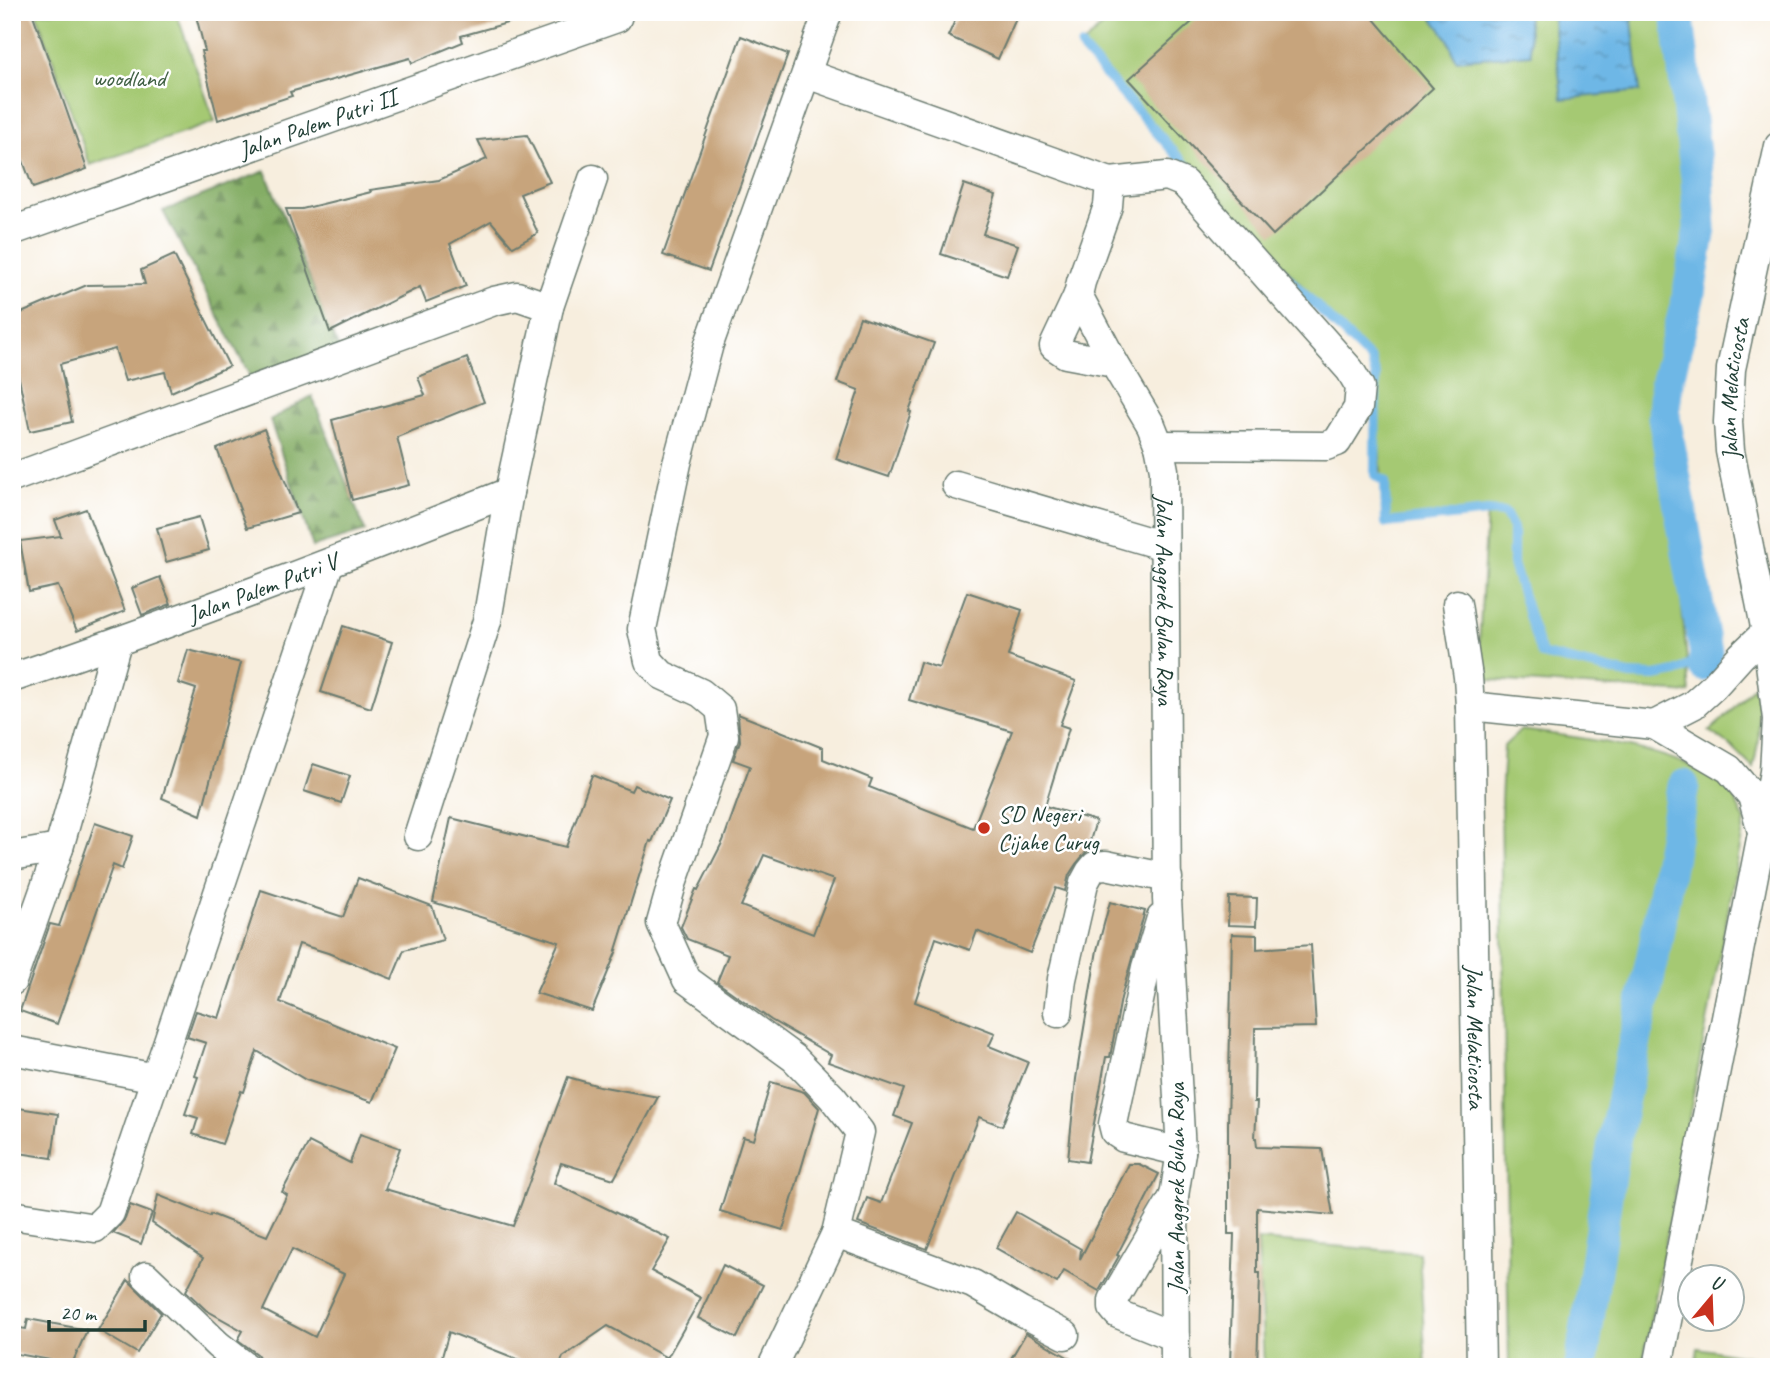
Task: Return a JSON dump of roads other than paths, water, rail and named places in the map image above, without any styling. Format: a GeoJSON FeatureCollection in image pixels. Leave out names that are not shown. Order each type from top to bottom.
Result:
{"type":"FeatureCollection","features":[{"type":"Feature","properties":{"kind":"street","name":"Jalan Palem Putri II"},"geometry":{"type":"LineString","coordinates":[[12,231],[617,18],[619,12]]}},
{"type":"Feature","properties":{"kind":"street"},"geometry":{"type":"LineString","coordinates":[[772,1367],[836,1233],[860,1132],[832,1097],[794,1058],[687,980],[661,923],[724,736],[720,709],[701,693],[662,675],[649,661],[642,629],[677,463],[709,344],[828,12]]}},
{"type":"Feature","properties":{"kind":"street"},"geometry":{"type":"LineString","coordinates":[[807,74],[1110,182],[1167,176],[1184,183],[1350,370],[1360,387],[1358,408],[1337,442],[1326,446],[1159,445]]}},
{"type":"Feature","properties":{"kind":"street","name":"Jalan Melaticosta"},"geometry":{"type":"LineString","coordinates":[[1658,1367],[1774,772],[1777,719],[1766,632],[1730,451],[1728,422],[1731,369],[1779,146]]}},
{"type":"Feature","properties":{"kind":"street"},"geometry":{"type":"LineString","coordinates":[[418,836],[487,621],[509,492],[549,307],[593,179]]}},
{"type":"Feature","properties":{"kind":"street"},"geometry":{"type":"LineString","coordinates":[[1110,182],[1108,206],[1078,295],[1054,346],[1066,354],[1114,363]]}},
{"type":"Feature","properties":{"kind":"street","name":"Jalan Anggrek Bulan Raya"},"geometry":{"type":"LineString","coordinates":[[1078,295],[1151,425],[1159,445],[1164,470],[1168,888],[1181,1152],[1174,1196],[1175,1367]]}},
{"type":"Feature","properties":{"kind":"street"},"geometry":{"type":"LineString","coordinates":[[12,478],[494,301],[517,296],[549,307]]}},
{"type":"Feature","properties":{"kind":"street"},"geometry":{"type":"LineString","coordinates":[[956,485],[1164,547]]}},
{"type":"Feature","properties":{"kind":"street","name":"Jalan Palem Putri V"},"geometry":{"type":"LineString","coordinates":[[12,678],[329,564],[509,492]]}},
{"type":"Feature","properties":{"kind":"street"},"geometry":{"type":"LineString","coordinates":[[12,1215],[95,1228],[110,1213],[329,564]]}},
{"type":"Feature","properties":{"kind":"street","name":"Jalan Melaticosta"},"geometry":{"type":"LineString","coordinates":[[1457,604],[1470,706],[1481,1367]]}},
{"type":"Feature","properties":{"kind":"street"},"geometry":{"type":"LineString","coordinates":[[1654,725],[1693,705],[1766,632]]}},
{"type":"Feature","properties":{"kind":"street"},"geometry":{"type":"LineString","coordinates":[[12,981],[60,848],[117,642]]}},
{"type":"Feature","properties":{"kind":"street","name":"Jalan Melaticosta"},"geometry":{"type":"LineString","coordinates":[[1470,706],[1654,725],[1729,769],[1752,796],[1762,831]]}},
{"type":"Feature","properties":{"kind":"street"},"geometry":{"type":"LineString","coordinates":[[12,856],[60,848]]}},
{"type":"Feature","properties":{"kind":"street"},"geometry":{"type":"LineString","coordinates":[[1058,1013],[1062,979],[1084,883],[1095,866],[1106,865],[1168,888],[1146,968],[1113,1124],[1115,1132],[1125,1138],[1181,1152]]}},
{"type":"Feature","properties":{"kind":"street"},"geometry":{"type":"LineString","coordinates":[[12,1050],[156,1078]]}},
{"type":"Feature","properties":{"kind":"street"},"geometry":{"type":"LineString","coordinates":[[1174,1196],[1113,1300],[1113,1308],[1118,1314],[1175,1337]]}},
{"type":"Feature","properties":{"kind":"street"},"geometry":{"type":"LineString","coordinates":[[836,1233],[973,1284],[1065,1335]]}},
{"type":"Feature","properties":{"kind":"street"},"geometry":{"type":"LineString","coordinates":[[146,1276],[246,1367]]}},
{"type":"Feature","properties":{"kind":"water"},"geometry":{"type":"Polygon","coordinates":[[[1428,12],[1527,12],[1531,54],[1456,60],[1448,39],[1428,12]]]}},
{"type":"Feature","properties":{"kind":"water"},"geometry":{"type":"Polygon","coordinates":[[[1552,12],[1631,12],[1640,91],[1562,99],[1552,12]]]}},
{"type":"Feature","properties":{"kind":"waterway"},"geometry":{"type":"LineString","coordinates":[[1677,12],[1697,178],[1700,228],[1688,298],[1666,385],[1664,417],[1706,653],[1704,665]]}},
{"type":"Feature","properties":{"kind":"waterway"},"geometry":{"type":"LineString","coordinates":[[1081,47],[1197,178]]}},
{"type":"Feature","properties":{"kind":"waterway"},"geometry":{"type":"LineString","coordinates":[[1270,260],[1371,360],[1376,376],[1375,475],[1385,482],[1386,523],[1487,512],[1505,513],[1513,528],[1513,564],[1541,654],[1630,675],[1655,676],[1676,672],[1693,664],[1706,653]]}},
{"type":"Feature","properties":{"kind":"waterway"},"geometry":{"type":"LineString","coordinates":[[1581,1367],[1614,1141],[1655,946],[1683,786]]}},
{"type":"Feature","properties":{"kind":"place","name":"SD Negeri Cijahe Curug"},"geometry":{"type":"Point","coordinates":[984,828]}},
{"type":"Feature","properties":{"kind":"park label","name":"woodland"},"geometry":{"type":"Point","coordinates":[129,78]}}]}
